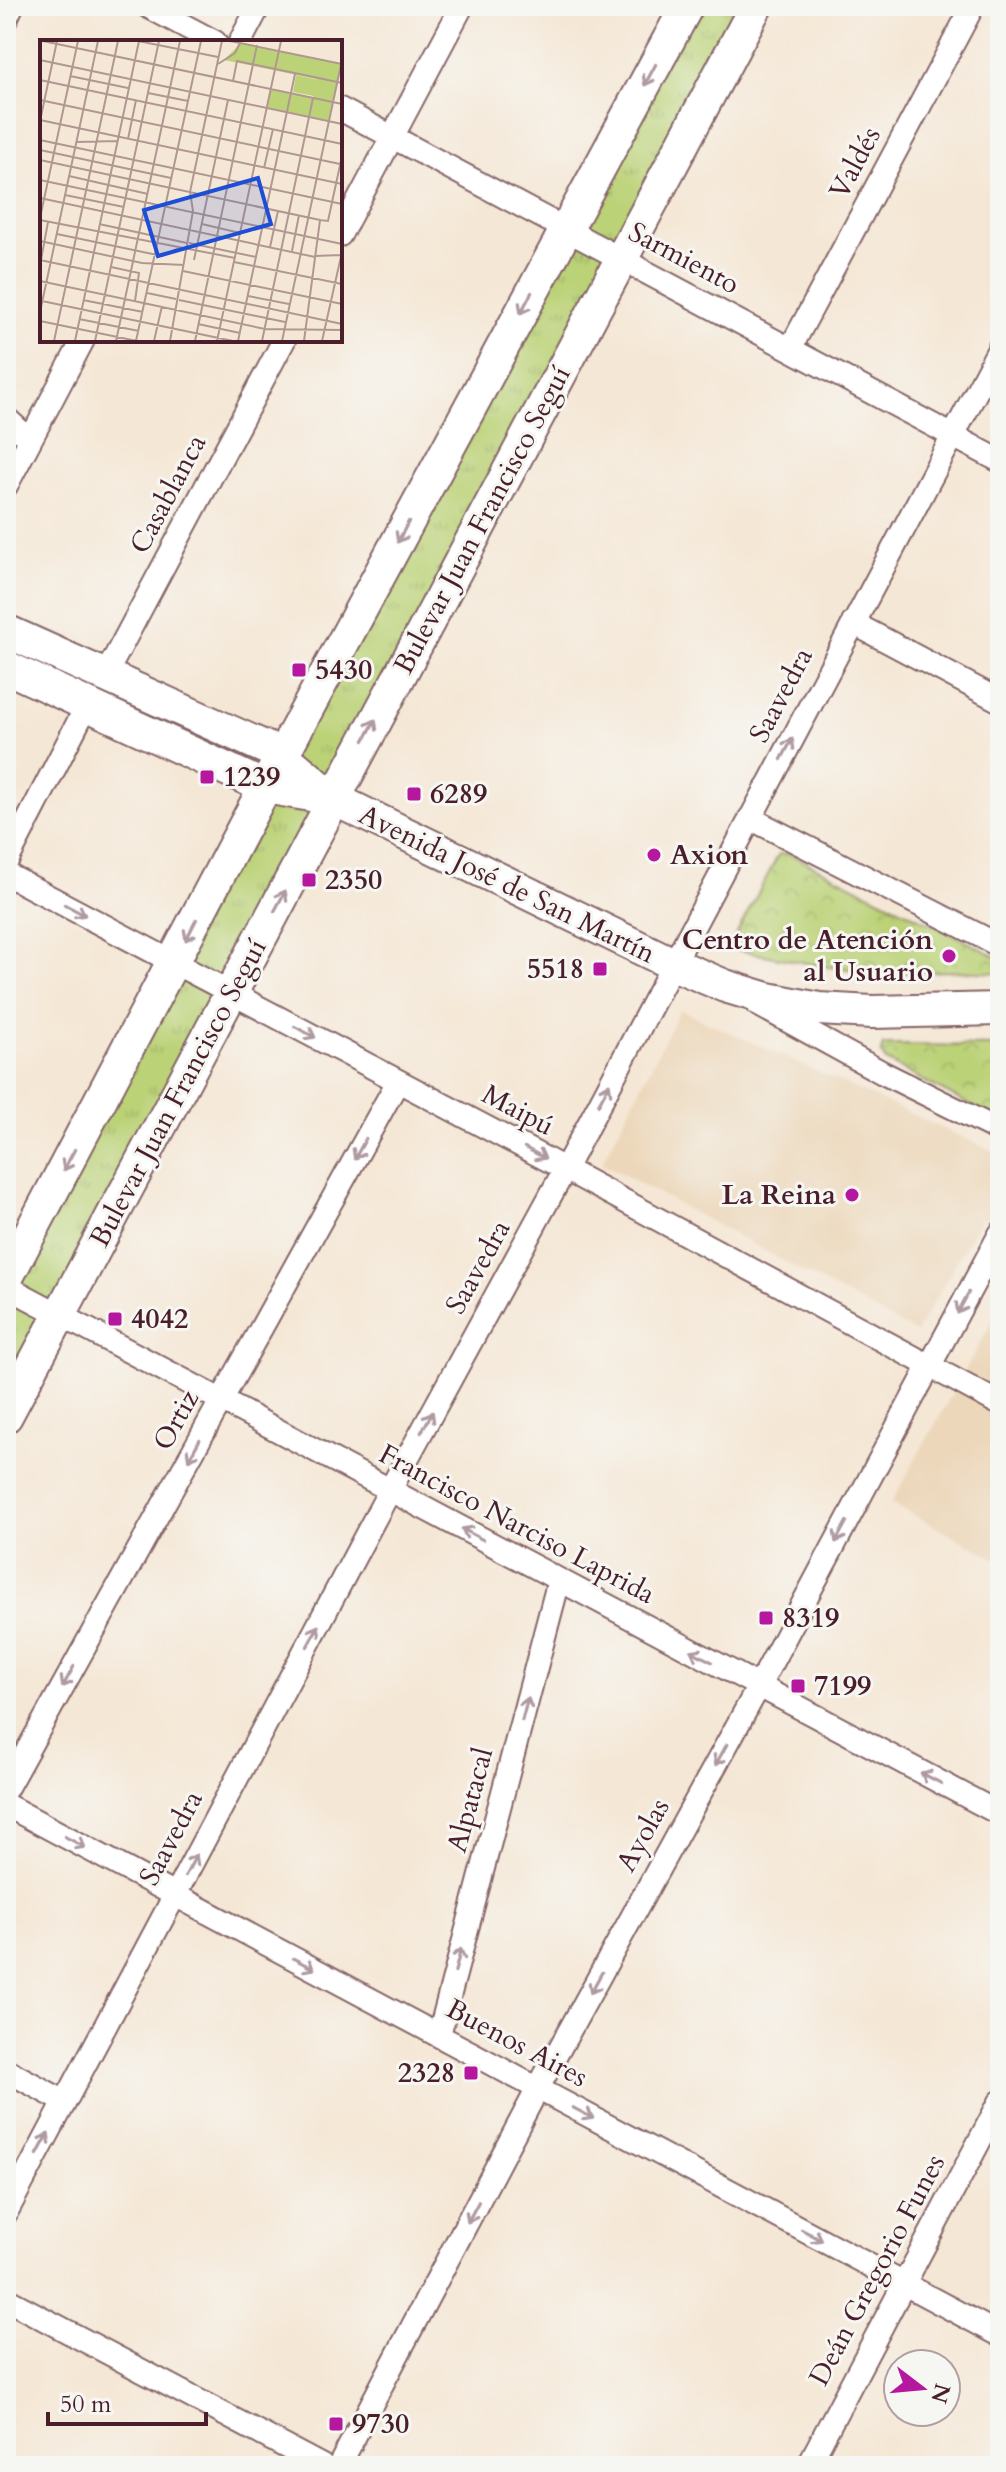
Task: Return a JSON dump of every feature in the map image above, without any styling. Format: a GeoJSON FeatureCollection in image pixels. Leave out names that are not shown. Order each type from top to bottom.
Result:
{"type":"FeatureCollection","features":[{"type":"Feature","properties":{"kind":"main road"},"geometry":{"type":"LineString","coordinates":[[6,1279],[282,755],[687,6]]}},
{"type":"Feature","properties":{"kind":"main road","name":"Bulevar Juan Francisco Seguí"},"geometry":{"type":"LineString","coordinates":[[6,1416],[756,6]]}},
{"type":"Feature","properties":{"kind":"main road","name":"Avenida José de San Martín"},"geometry":{"type":"LineString","coordinates":[[6,631],[282,755],[334,799],[673,964],[725,986],[768,999],[819,1009],[872,1012],[1000,1009]]}},
{"type":"Feature","properties":{"kind":"main road","name":"Avenida José de San Martín"},"geometry":{"type":"LineString","coordinates":[[6,667],[265,787],[334,799]]}},
{"type":"Feature","properties":{"kind":"street"},"geometry":{"type":"LineString","coordinates":[[6,19],[12,6]]}},
{"type":"Feature","properties":{"kind":"street"},"geometry":{"type":"LineString","coordinates":[[147,6],[211,40]]}},
{"type":"Feature","properties":{"kind":"street"},"geometry":{"type":"LineString","coordinates":[[241,40],[259,6]]}},
{"type":"Feature","properties":{"kind":"street"},"geometry":{"type":"LineString","coordinates":[[342,231],[462,6]]}},
{"type":"Feature","properties":{"kind":"street","name":"Valdés"},"geometry":{"type":"LineString","coordinates":[[790,349],[973,6]]}},
{"type":"Feature","properties":{"kind":"street","name":"Sarmiento"},"geometry":{"type":"LineString","coordinates":[[342,110],[1000,461]]}},
{"type":"Feature","properties":{"kind":"street"},"geometry":{"type":"LineString","coordinates":[[6,486],[82,342]]}},
{"type":"Feature","properties":{"kind":"street","name":"Casablanca"},"geometry":{"type":"LineString","coordinates":[[105,676],[283,342]]}},
{"type":"Feature","properties":{"kind":"street","name":"Saavedra"},"geometry":{"type":"LineString","coordinates":[[6,2213],[390,1490],[565,1169],[1000,347]]}},
{"type":"Feature","properties":{"kind":"street"},"geometry":{"type":"LineString","coordinates":[[6,418],[30,440]]}},
{"type":"Feature","properties":{"kind":"street"},"geometry":{"type":"LineString","coordinates":[[853,623],[1000,701]]}},
{"type":"Feature","properties":{"kind":"street"},"geometry":{"type":"LineString","coordinates":[[6,863],[87,705]]}},
{"type":"Feature","properties":{"kind":"street"},"geometry":{"type":"LineString","coordinates":[[750,818],[1000,946]]}},
{"type":"Feature","properties":{"kind":"street","name":"Maipú"},"geometry":{"type":"LineString","coordinates":[[6,874],[565,1169],[1000,1404]]}},
{"type":"Feature","properties":{"kind":"street","name":"Avenida José de San Martín"},"geometry":{"type":"LineString","coordinates":[[725,986],[883,1073],[1000,1131]]}},
{"type":"Feature","properties":{"kind":"street","name":"Ortiz"},"geometry":{"type":"LineString","coordinates":[[6,1789],[398,1081]]}},
{"type":"Feature","properties":{"kind":"street","name":"Ayolas"},"geometry":{"type":"LineString","coordinates":[[339,2466],[538,2088],[759,1686],[1000,1234]]}},
{"type":"Feature","properties":{"kind":"street","name":"Francisco Narciso Laprida"},"geometry":{"type":"LineString","coordinates":[[6,1286],[1000,1814]]}},
{"type":"Feature","properties":{"kind":"street","name":"Alpatacal"},"geometry":{"type":"LineString","coordinates":[[439,2035],[559,1580]]}},
{"type":"Feature","properties":{"kind":"street","name":"Buenos Aires"},"geometry":{"type":"LineString","coordinates":[[6,1805],[1000,2335]]}},
{"type":"Feature","properties":{"kind":"street"},"geometry":{"type":"LineString","coordinates":[[6,2070],[65,2102]]}},
{"type":"Feature","properties":{"kind":"street","name":"Deán Gregorio Funes"},"geometry":{"type":"LineString","coordinates":[[808,2466],[1000,2102]]}},
{"type":"Feature","properties":{"kind":"street"},"geometry":{"type":"LineString","coordinates":[[6,2299],[322,2466]]}},
{"type":"Feature","properties":{"kind":"shaded area","name":"La Reina"},"geometry":{"type":"Polygon","coordinates":[[[680,1010],[1000,1154],[1000,1228],[981,1219],[916,1333],[602,1163],[680,1010]]]}},
{"type":"Feature","properties":{"kind":"shaded area"},"geometry":{"type":"Polygon","coordinates":[[[1000,1308],[1000,1561],[891,1503],[1000,1308]]]}},
{"type":"Feature","properties":{"kind":"green space"},"geometry":{"type":"Polygon","coordinates":[[[687,6],[756,6],[6,1416],[6,1279],[687,6]]]}},
{"type":"Feature","properties":{"kind":"green space"},"geometry":{"type":"Polygon","coordinates":[[[779,854],[790,854],[1000,958],[1000,973],[889,973],[828,967],[737,950],[731,944],[779,854]]]}},
{"type":"Feature","properties":{"kind":"green space"},"geometry":{"type":"Polygon","coordinates":[[[883,1045],[1000,1046],[1000,1121],[886,1061],[881,1053],[883,1045]]]}},
{"type":"Feature","properties":{"kind":"place","name":"5430"},"geometry":{"type":"Point","coordinates":[299,670]}},
{"type":"Feature","properties":{"kind":"place","name":"1239"},"geometry":{"type":"Point","coordinates":[207,777]}},
{"type":"Feature","properties":{"kind":"place","name":"6289"},"geometry":{"type":"Point","coordinates":[414,794]}},
{"type":"Feature","properties":{"kind":"place","name":"Axion"},"geometry":{"type":"Point","coordinates":[654,855]}},
{"type":"Feature","properties":{"kind":"place","name":"2350"},"geometry":{"type":"Point","coordinates":[309,880]}},
{"type":"Feature","properties":{"kind":"place","name":"Centro de Atención al Usuario"},"geometry":{"type":"Point","coordinates":[949,956]}},
{"type":"Feature","properties":{"kind":"place","name":"5518"},"geometry":{"type":"Point","coordinates":[600,969]}},
{"type":"Feature","properties":{"kind":"place","name":"La Reina"},"geometry":{"type":"Point","coordinates":[852,1195]}},
{"type":"Feature","properties":{"kind":"place","name":"4042"},"geometry":{"type":"Point","coordinates":[115,1319]}},
{"type":"Feature","properties":{"kind":"place","name":"8319"},"geometry":{"type":"Point","coordinates":[766,1618]}},
{"type":"Feature","properties":{"kind":"place","name":"7199"},"geometry":{"type":"Point","coordinates":[798,1686]}},
{"type":"Feature","properties":{"kind":"place","name":"2328"},"geometry":{"type":"Point","coordinates":[471,2073]}},
{"type":"Feature","properties":{"kind":"place","name":"9730"},"geometry":{"type":"Point","coordinates":[336,2424]}}]}
